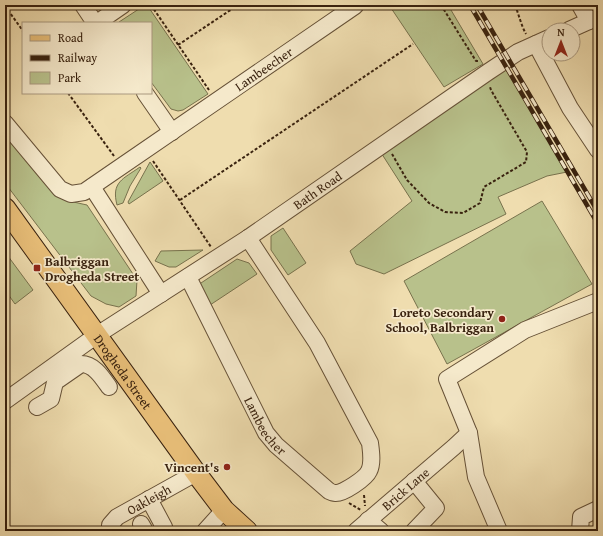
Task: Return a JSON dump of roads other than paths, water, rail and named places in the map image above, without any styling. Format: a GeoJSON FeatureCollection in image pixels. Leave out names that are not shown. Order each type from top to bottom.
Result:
{"type":"FeatureCollection","features":[{"type":"Feature","properties":{"kind":"main road","name":"Drogheda Street"},"geometry":{"type":"LineString","coordinates":[[7,217],[97,335],[196,473],[224,510],[242,529]]}},
{"type":"Feature","properties":{"kind":"street"},"geometry":{"type":"LineString","coordinates":[[83,5],[95,22]]}},
{"type":"Feature","properties":{"kind":"street"},"geometry":{"type":"LineString","coordinates":[[98,22],[123,5]]}},
{"type":"Feature","properties":{"kind":"street"},"geometry":{"type":"LineString","coordinates":[[580,5],[594,19],[581,25]]}},
{"type":"Feature","properties":{"kind":"street","name":"Lambeecher"},"geometry":{"type":"LineString","coordinates":[[5,123],[60,189],[71,194],[84,192],[355,6]]}},
{"type":"Feature","properties":{"kind":"street"},"geometry":{"type":"LineString","coordinates":[[539,43],[570,108],[598,150]]}},
{"type":"Feature","properties":{"kind":"street","name":"Bath Road"},"geometry":{"type":"LineString","coordinates":[[5,401],[97,335],[248,238],[488,72],[518,52],[539,43]]}},
{"type":"Feature","properties":{"kind":"street"},"geometry":{"type":"LineString","coordinates":[[146,94],[172,132]]}},
{"type":"Feature","properties":{"kind":"street"},"geometry":{"type":"LineString","coordinates":[[92,187],[161,294]]}},
{"type":"Feature","properties":{"kind":"street","name":"Lambeecher"},"geometry":{"type":"LineString","coordinates":[[188,277],[266,433],[276,445],[329,491],[336,494],[344,492],[364,477],[369,471],[371,453],[370,443],[317,343],[248,238]]}},
{"type":"Feature","properties":{"kind":"street"},"geometry":{"type":"LineString","coordinates":[[499,531],[476,477],[469,433],[447,379],[525,330],[598,301]]}},
{"type":"Feature","properties":{"kind":"street"},"geometry":{"type":"LineString","coordinates":[[99,372],[115,360]]}},
{"type":"Feature","properties":{"kind":"street"},"geometry":{"type":"LineString","coordinates":[[37,407],[51,399],[56,382],[81,364],[86,364],[99,372],[109,386]]}},
{"type":"Feature","properties":{"kind":"street","name":"Brick Lane"},"geometry":{"type":"LineString","coordinates":[[356,531],[469,433]]}},
{"type":"Feature","properties":{"kind":"street","name":"Oakleigh"},"geometry":{"type":"LineString","coordinates":[[110,531],[110,525],[117,517],[196,473]]}},
{"type":"Feature","properties":{"kind":"street"},"geometry":{"type":"LineString","coordinates":[[414,481],[436,508],[414,531]]}},
{"type":"Feature","properties":{"kind":"street"},"geometry":{"type":"LineString","coordinates":[[149,499],[164,527],[160,531]]}},
{"type":"Feature","properties":{"kind":"street"},"geometry":{"type":"LineString","coordinates":[[580,531],[581,517],[598,509]]}},
{"type":"Feature","properties":{"kind":"street"},"geometry":{"type":"LineString","coordinates":[[206,531],[224,510]]}},
{"type":"Feature","properties":{"kind":"street"},"geometry":{"type":"LineString","coordinates":[[368,520],[381,531]]}},
{"type":"Feature","properties":{"kind":"railway"},"geometry":{"type":"LineString","coordinates":[[470,5],[598,224]]}},
{"type":"Feature","properties":{"kind":"railway"},"geometry":{"type":"LineString","coordinates":[[477,5],[598,212]]}},
{"type":"Feature","properties":{"kind":"place","name":"Balbriggan Drogheda Street"},"geometry":{"type":"Point","coordinates":[37,268]}},
{"type":"Feature","properties":{"kind":"place","name":"Loreto Secondary School, Balbriggan"},"geometry":{"type":"Point","coordinates":[502,319]}},
{"type":"Feature","properties":{"kind":"place","name":"Vincent's"},"geometry":{"type":"Point","coordinates":[227,467]}}]}
